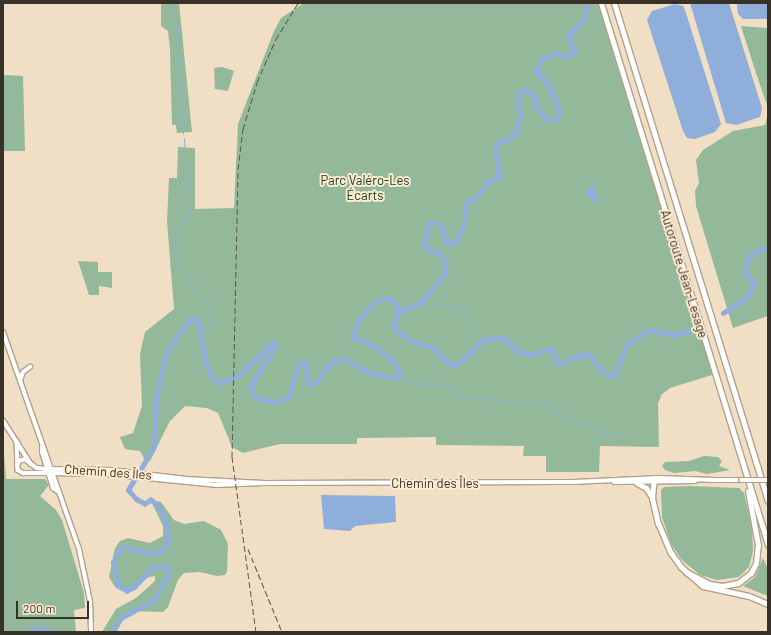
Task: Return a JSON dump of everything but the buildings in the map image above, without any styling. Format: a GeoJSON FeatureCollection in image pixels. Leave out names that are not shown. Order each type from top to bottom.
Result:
{"type":"FeatureCollection","features":[{"type":"Feature","properties":{"kind":"highway","name":"Autoroute Jean-Lesage"},"geometry":{"type":"LineString","coordinates":[[601,3],[768,545]]}},
{"type":"Feature","properties":{"kind":"highway","name":"Autoroute Jean-Lesage"},"geometry":{"type":"LineString","coordinates":[[614,3],[768,500]]}},
{"type":"Feature","properties":{"kind":"highway"},"geometry":{"type":"LineString","coordinates":[[686,572],[710,584],[730,586],[745,579],[753,569],[757,558],[758,538],[739,453]]}},
{"type":"Feature","properties":{"kind":"highway"},"geometry":{"type":"LineString","coordinates":[[654,481],[655,511]]}},
{"type":"Feature","properties":{"kind":"highway"},"geometry":{"type":"LineString","coordinates":[[652,498],[654,481]]}},
{"type":"Feature","properties":{"kind":"highway"},"geometry":{"type":"LineString","coordinates":[[637,483],[646,488],[652,498],[666,544],[686,572],[703,586],[749,596],[768,604]]}},
{"type":"Feature","properties":{"kind":"highway"},"geometry":{"type":"LineString","coordinates":[[763,484],[768,494]]}},
{"type":"Feature","properties":{"kind":"main road"},"geometry":{"type":"LineString","coordinates":[[3,332],[80,556],[90,601],[91,632]]}},
{"type":"Feature","properties":{"kind":"main road"},"geometry":{"type":"LineString","coordinates":[[20,382],[23,372],[30,367]]}},
{"type":"Feature","properties":{"kind":"main road","name":"Chemin des Îles"},"geometry":{"type":"LineString","coordinates":[[50,471],[129,474],[264,483],[768,480]]}},
{"type":"Feature","properties":{"kind":"main road","name":"Chemin des Îles"},"geometry":{"type":"LineString","coordinates":[[606,481],[637,483],[654,481]]}},
{"type":"Feature","properties":{"kind":"street"},"geometry":{"type":"LineString","coordinates":[[3,420],[31,464]]}},
{"type":"Feature","properties":{"kind":"street"},"geometry":{"type":"LineString","coordinates":[[17,441],[17,468]]}},
{"type":"Feature","properties":{"kind":"street"},"geometry":{"type":"LineString","coordinates":[[17,468],[23,459],[39,468],[50,471]]}},
{"type":"Feature","properties":{"kind":"street"},"geometry":{"type":"LineString","coordinates":[[17,468],[23,473],[50,471]]}},
{"type":"Feature","properties":{"kind":"green space"},"geometry":{"type":"Polygon","coordinates":[[[161,3],[179,3],[192,132],[177,133],[176,125],[172,125],[170,50],[168,31],[161,26],[161,3]]]}},
{"type":"Feature","properties":{"kind":"green space","name":"Parc Valéro-Les Écarts"},"geometry":{"type":"Polygon","coordinates":[[[304,3],[601,3],[715,374],[670,388],[662,394],[658,403],[659,447],[600,446],[599,472],[546,472],[546,456],[523,456],[524,446],[436,445],[436,437],[357,438],[357,444],[280,444],[243,453],[232,447],[218,413],[207,408],[185,406],[170,421],[150,461],[145,460],[140,451],[125,449],[120,437],[133,433],[142,406],[140,354],[145,332],[174,309],[167,221],[169,178],[177,178],[178,147],[195,148],[195,209],[234,208],[238,124],[274,31],[281,18],[304,3]]]}},
{"type":"Feature","properties":{"kind":"green space"},"geometry":{"type":"Polygon","coordinates":[[[741,26],[768,28],[768,108],[756,73],[741,26]]]}},
{"type":"Feature","properties":{"kind":"green space"},"geometry":{"type":"Polygon","coordinates":[[[222,67],[234,71],[228,91],[215,89],[214,68],[222,67]]]}},
{"type":"Feature","properties":{"kind":"green space"},"geometry":{"type":"Polygon","coordinates":[[[3,75],[23,76],[25,151],[3,151],[3,75]]]}},
{"type":"Feature","properties":{"kind":"green space"},"geometry":{"type":"Polygon","coordinates":[[[768,113],[768,316],[733,328],[696,206],[695,191],[699,183],[696,160],[703,150],[733,131],[765,125],[768,113]]]}},
{"type":"Feature","properties":{"kind":"green space"},"geometry":{"type":"Polygon","coordinates":[[[78,261],[98,262],[98,272],[112,272],[112,288],[99,286],[99,295],[89,295],[78,261]]]}},
{"type":"Feature","properties":{"kind":"green space"},"geometry":{"type":"Polygon","coordinates":[[[3,440],[6,479],[45,479],[49,485],[40,496],[56,510],[62,520],[84,593],[85,608],[74,610],[76,632],[3,632],[3,440]]]}},
{"type":"Feature","properties":{"kind":"green space"},"geometry":{"type":"Polygon","coordinates":[[[704,456],[718,457],[722,461],[719,466],[730,470],[707,474],[695,471],[674,473],[665,470],[662,466],[665,462],[689,461],[704,456]]]}},
{"type":"Feature","properties":{"kind":"green space"},"geometry":{"type":"Polygon","coordinates":[[[690,486],[739,488],[744,493],[752,528],[753,551],[749,567],[739,577],[717,580],[700,575],[682,560],[671,544],[662,517],[661,490],[664,487],[690,486]]]}},
{"type":"Feature","properties":{"kind":"green space"},"geometry":{"type":"Polygon","coordinates":[[[155,501],[161,502],[174,520],[184,524],[204,521],[221,530],[228,544],[227,571],[225,575],[217,576],[200,572],[184,573],[178,580],[168,607],[163,612],[132,611],[122,619],[117,632],[102,632],[116,609],[136,598],[155,581],[155,576],[149,577],[132,588],[123,591],[115,587],[109,577],[115,548],[120,541],[128,538],[150,543],[163,536],[163,526],[152,503],[155,501]]]}},
{"type":"Feature","properties":{"kind":"green space"},"geometry":{"type":"Polygon","coordinates":[[[763,558],[768,569],[768,596],[743,586],[755,577],[763,558]]]}},
{"type":"Feature","properties":{"kind":"water"},"geometry":{"type":"Polygon","coordinates":[[[690,3],[729,3],[762,108],[760,117],[736,125],[726,123],[690,3]]]}},
{"type":"Feature","properties":{"kind":"water"},"geometry":{"type":"Polygon","coordinates":[[[737,3],[768,3],[768,19],[743,19],[738,14],[737,3]]]}},
{"type":"Feature","properties":{"kind":"water"},"geometry":{"type":"Polygon","coordinates":[[[675,4],[683,6],[685,10],[721,124],[715,132],[695,139],[687,138],[683,131],[647,20],[652,11],[675,4]]]}},
{"type":"Feature","properties":{"kind":"water"},"geometry":{"type":"Polygon","coordinates":[[[593,184],[599,197],[596,203],[584,194],[593,184]]]}},
{"type":"Feature","properties":{"kind":"water"},"geometry":{"type":"Polygon","coordinates":[[[321,495],[395,496],[396,522],[355,526],[350,531],[324,529],[321,495]]]}},
{"type":"Feature","properties":{"kind":"waterway"},"geometry":{"type":"LineString","coordinates":[[174,3],[183,134]]}},
{"type":"Feature","properties":{"kind":"waterway"},"geometry":{"type":"LineString","coordinates":[[398,313],[422,302],[446,272],[441,254],[430,251],[423,245],[430,223],[440,223],[445,232],[443,237],[446,242],[450,244],[456,241],[464,224],[467,201],[477,197],[488,182],[499,178],[495,148],[499,142],[505,141],[514,135],[521,116],[518,105],[519,93],[526,89],[534,95],[537,102],[535,106],[548,120],[555,119],[560,112],[547,83],[536,72],[541,59],[555,53],[567,57],[575,50],[568,36],[585,18],[586,3]]}},
{"type":"Feature","properties":{"kind":"waterway"},"geometry":{"type":"LineString","coordinates":[[184,138],[188,216],[172,234],[182,272],[187,281],[215,309],[212,323],[202,332]]}},
{"type":"Feature","properties":{"kind":"waterway"},"geometry":{"type":"LineString","coordinates":[[723,313],[747,298],[754,283],[745,273],[748,258],[759,249],[768,249]]}},
{"type":"Feature","properties":{"kind":"waterway"},"geometry":{"type":"LineString","coordinates":[[112,632],[121,618],[155,599],[168,575],[167,567],[154,567],[135,587],[127,591],[118,586],[113,563],[120,549],[124,547],[145,553],[156,553],[163,550],[168,541],[167,525],[159,507],[151,500],[145,504],[137,500],[128,490],[154,447],[156,400],[164,360],[171,345],[189,320],[194,318],[199,322],[206,364],[213,378],[221,383],[241,374],[273,342],[276,345],[251,387],[255,397],[274,402],[289,397],[296,370],[301,362],[307,364],[307,379],[310,384],[315,384],[330,363],[345,359],[373,374],[395,378],[400,374],[394,362],[376,348],[352,337],[360,318],[374,303],[387,298],[394,301],[399,309],[393,327],[412,341],[434,348],[449,364],[457,365],[484,339],[504,338],[519,352],[534,355],[546,349],[552,350],[559,364],[584,354],[590,355],[603,372],[615,376],[626,346],[642,334],[652,330],[673,335],[688,331]]}},
{"type":"Feature","properties":{"kind":"waterway"},"geometry":{"type":"LineString","coordinates":[[422,302],[428,306],[451,304],[463,309],[470,320],[472,328],[464,337]]}},
{"type":"Feature","properties":{"kind":"waterway"},"geometry":{"type":"LineString","coordinates":[[395,378],[416,384],[433,383],[448,387],[460,396],[540,405],[545,402],[555,412],[557,409],[564,416],[602,433],[627,436]]}},
{"type":"Feature","properties":{"kind":"waterway"},"geometry":{"type":"LineString","coordinates":[[28,632],[36,628],[55,632]]}},
{"type":"Feature","properties":{"kind":"railway"},"geometry":{"type":"LineString","coordinates":[[256,632],[232,457],[238,169],[243,129],[257,82],[276,39],[298,3]]}},
{"type":"Feature","properties":{"kind":"railway"},"geometry":{"type":"LineString","coordinates":[[248,549],[282,632]]}}]}
